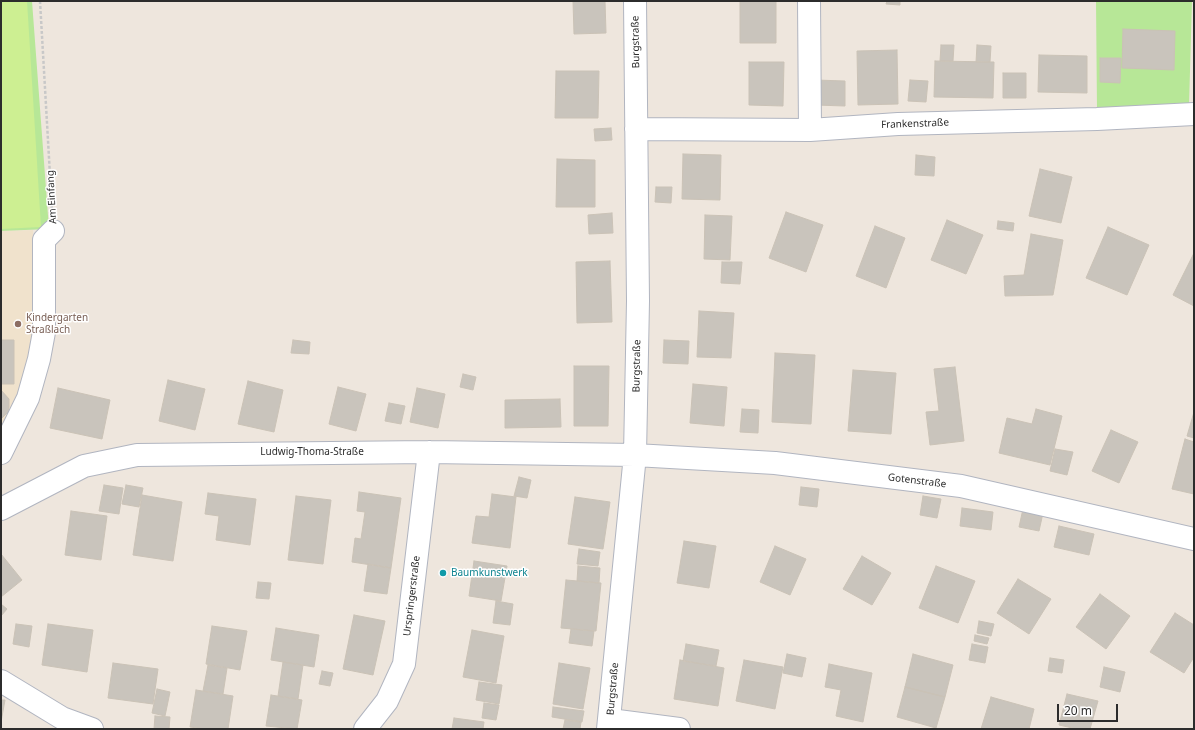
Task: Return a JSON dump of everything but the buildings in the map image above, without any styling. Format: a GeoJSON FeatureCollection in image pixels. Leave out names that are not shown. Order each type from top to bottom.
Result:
{"type":"FeatureCollection","features":[{"type":"Feature","properties":{"kind":"street","name":"Burgstraße"},"geometry":{"type":"LineString","coordinates":[[609,724],[635,455],[638,301],[635,1]]}},
{"type":"Feature","properties":{"kind":"street"},"geometry":{"type":"LineString","coordinates":[[809,1],[810,130]]}},
{"type":"Feature","properties":{"kind":"street","name":"Frankenstraße"},"geometry":{"type":"LineString","coordinates":[[636,129],[810,130],[898,124],[1097,119],[1194,114]]}},
{"type":"Feature","properties":{"kind":"street","name":"Am Einfang"},"geometry":{"type":"LineString","coordinates":[[1,453],[28,398],[40,359],[44,332],[44,240],[53,231]]}},
{"type":"Feature","properties":{"kind":"street","name":"Ludwig-Thoma-Straße"},"geometry":{"type":"LineString","coordinates":[[1,509],[84,466],[137,454],[429,452],[635,455]]}},
{"type":"Feature","properties":{"kind":"street","name":"Urspringerstraße"},"geometry":{"type":"LineString","coordinates":[[365,729],[387,700],[404,664],[429,452]]}},
{"type":"Feature","properties":{"kind":"street","name":"Gotenstraße"},"geometry":{"type":"LineString","coordinates":[[635,455],[776,463],[960,486],[1194,539]]}},
{"type":"Feature","properties":{"kind":"street"},"geometry":{"type":"LineString","coordinates":[[1,681],[62,718],[92,729]]}},
{"type":"Feature","properties":{"kind":"street"},"geometry":{"type":"LineString","coordinates":[[609,724],[679,729]]}},
{"type":"Feature","properties":{"kind":"path","name":"Am Einfang"},"geometry":{"type":"LineString","coordinates":[[40,1],[53,231]]}},
{"type":"Feature","properties":{"kind":"shaded area","name":"Kindergarten Straßlach"},"geometry":{"type":"Polygon","coordinates":[[[33,230],[36,309],[31,364],[1,440],[1,231],[33,230]]]}},
{"type":"Feature","properties":{"kind":"green space"},"geometry":{"type":"Polygon","coordinates":[[[1,1],[32,1],[49,229],[1,231],[1,1]]]}},
{"type":"Feature","properties":{"kind":"green space"},"geometry":{"type":"Polygon","coordinates":[[[1,1],[27,1],[41,227],[1,229],[1,1]]]}},
{"type":"Feature","properties":{"kind":"green space"},"geometry":{"type":"Polygon","coordinates":[[[1096,1],[1192,1],[1189,106],[1097,110],[1096,1]]]}},
{"type":"Feature","properties":{"kind":"place","name":"Kindergarten Straßlach"},"geometry":{"type":"Point","coordinates":[18,324]}},
{"type":"Feature","properties":{"kind":"place","name":"Baumkunstwerk"},"geometry":{"type":"Point","coordinates":[443,573]}}]}
